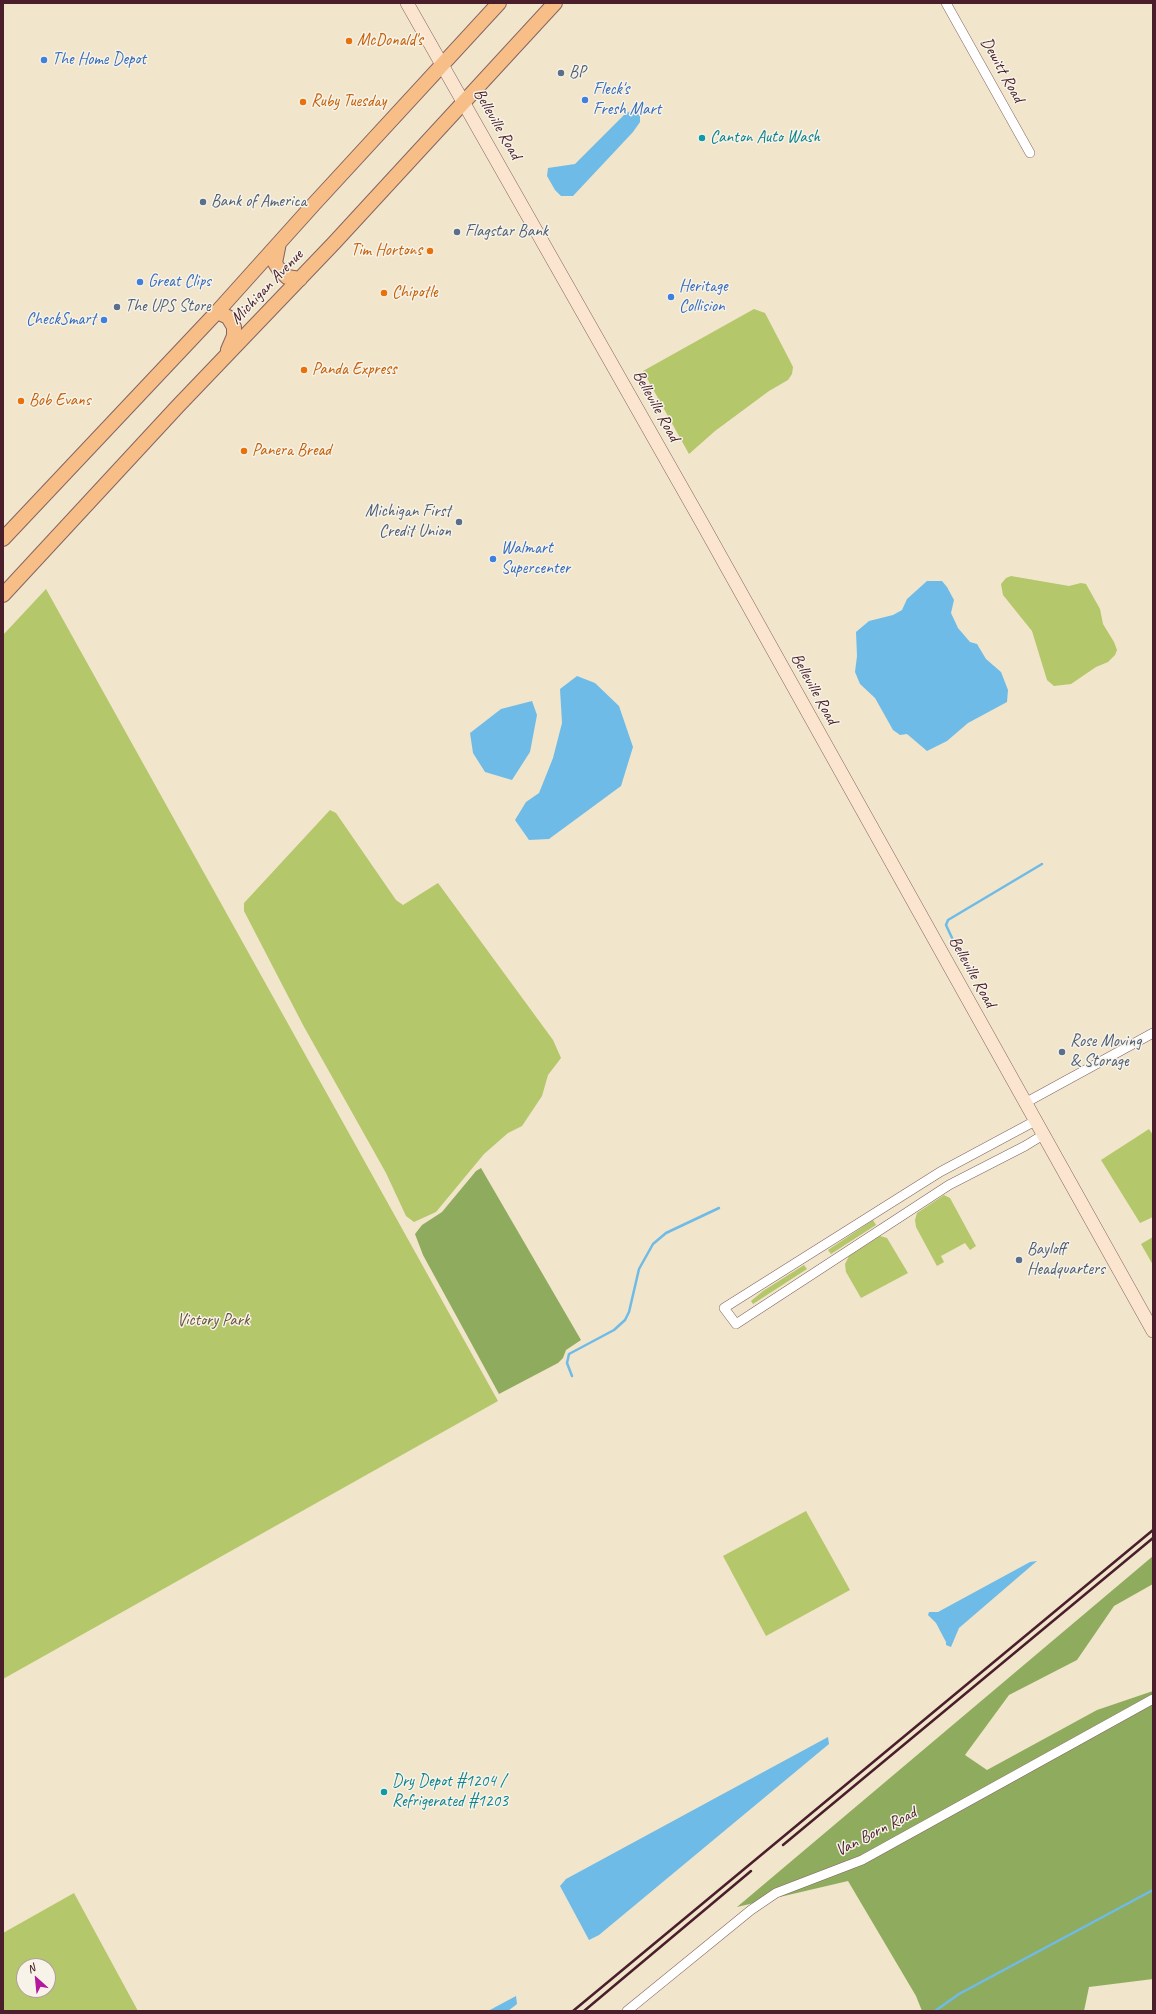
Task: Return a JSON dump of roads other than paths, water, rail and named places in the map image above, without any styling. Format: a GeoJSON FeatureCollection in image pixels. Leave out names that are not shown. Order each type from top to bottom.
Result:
{"type":"FeatureCollection","features":[{"type":"Feature","properties":{"kind":"main road","name":"Belleville Road"},"geometry":{"type":"LineString","coordinates":[[407,3],[702,523],[1153,1331]]}},
{"type":"Feature","properties":{"kind":"main road","name":"Michigan Avenue"},"geometry":{"type":"LineString","coordinates":[[3,539],[217,312],[499,3]]}},
{"type":"Feature","properties":{"kind":"main road","name":"Michigan Avenue"},"geometry":{"type":"LineString","coordinates":[[3,595],[224,357],[300,279],[555,3]]}},
{"type":"Feature","properties":{"kind":"main road"},"geometry":{"type":"LineString","coordinates":[[279,243],[275,263],[287,277],[300,279]]}},
{"type":"Feature","properties":{"kind":"main road"},"geometry":{"type":"LineString","coordinates":[[217,312],[228,318],[235,331],[224,357]]}},
{"type":"Feature","properties":{"kind":"street","name":"Dewitt Road"},"geometry":{"type":"LineString","coordinates":[[946,3],[1030,153]]}},
{"type":"Feature","properties":{"kind":"street"},"geometry":{"type":"LineString","coordinates":[[1025,1103],[1153,1034]]}},
{"type":"Feature","properties":{"kind":"street"},"geometry":{"type":"LineString","coordinates":[[1035,1121],[940,1172],[724,1308],[736,1324],[949,1185],[1025,1146],[1043,1135]]}},
{"type":"Feature","properties":{"kind":"street"},"geometry":{"type":"LineString","coordinates":[[940,1172],[949,1185]]}},
{"type":"Feature","properties":{"kind":"street"},"geometry":{"type":"LineString","coordinates":[[887,1205],[896,1219]]}},
{"type":"Feature","properties":{"kind":"street"},"geometry":{"type":"LineString","coordinates":[[816,1250],[826,1265]]}},
{"type":"Feature","properties":{"kind":"street","name":"Van Born Road"},"geometry":{"type":"LineString","coordinates":[[626,2011],[751,1910],[776,1892],[862,1860],[1153,1699]]}},
{"type":"Feature","properties":{"kind":"water"},"geometry":{"type":"Polygon","coordinates":[[[634,110],[640,116],[640,122],[633,132],[573,196],[561,196],[555,190],[547,176],[548,168],[575,164],[626,113],[634,110]]]}},
{"type":"Feature","properties":{"kind":"water"},"geometry":{"type":"Polygon","coordinates":[[[927,581],[942,581],[947,587],[954,600],[951,613],[958,628],[970,642],[977,644],[986,659],[1001,672],[1008,690],[1007,702],[968,723],[947,741],[927,751],[907,734],[900,735],[893,730],[875,698],[860,684],[855,672],[857,656],[856,632],[869,621],[893,615],[902,610],[907,599],[927,581]]]}},
{"type":"Feature","properties":{"kind":"water"},"geometry":{"type":"Polygon","coordinates":[[[577,676],[595,683],[619,706],[633,747],[621,786],[549,839],[529,840],[515,820],[526,802],[539,793],[553,758],[562,723],[560,689],[577,676]]]}},
{"type":"Feature","properties":{"kind":"water"},"geometry":{"type":"Polygon","coordinates":[[[532,701],[537,715],[530,752],[512,780],[485,772],[473,753],[470,733],[501,709],[532,701]]]}},
{"type":"Feature","properties":{"kind":"water"},"geometry":{"type":"Polygon","coordinates":[[[1037,1561],[959,1628],[951,1647],[946,1645],[946,1642],[936,1623],[928,1615],[929,1612],[938,1612],[1030,1562],[1037,1561]]]}},
{"type":"Feature","properties":{"kind":"water"},"geometry":{"type":"Polygon","coordinates":[[[828,1737],[829,1744],[599,1935],[589,1940],[560,1886],[566,1879],[828,1737]]]}},
{"type":"Feature","properties":{"kind":"water"},"geometry":{"type":"Polygon","coordinates":[[[516,1996],[517,2004],[508,2011],[488,2011],[516,1996]]]}},
{"type":"Feature","properties":{"kind":"waterway"},"geometry":{"type":"LineString","coordinates":[[953,940],[946,925],[948,920],[1042,864]]}},
{"type":"Feature","properties":{"kind":"waterway"},"geometry":{"type":"LineString","coordinates":[[572,1376],[567,1363],[569,1354],[614,1330],[625,1320],[629,1312],[639,1269],[653,1244],[666,1233],[719,1208]]}},
{"type":"Feature","properties":{"kind":"waterway"},"geometry":{"type":"LineString","coordinates":[[935,2011],[959,1994],[1153,1890]]}},
{"type":"Feature","properties":{"kind":"railway"},"geometry":{"type":"LineString","coordinates":[[573,2011],[1153,1530]]}},
{"type":"Feature","properties":{"kind":"railway"},"geometry":{"type":"LineString","coordinates":[[783,1845],[1153,1538]]}},
{"type":"Feature","properties":{"kind":"railway"},"geometry":{"type":"LineString","coordinates":[[584,2011],[751,1871]]}},
{"type":"Feature","properties":{"kind":"place","name":"McDonald's"},"geometry":{"type":"Point","coordinates":[349,41]}},
{"type":"Feature","properties":{"kind":"place","name":"The Home Depot"},"geometry":{"type":"Point","coordinates":[44,60]}},
{"type":"Feature","properties":{"kind":"place","name":"BP"},"geometry":{"type":"Point","coordinates":[561,73]}},
{"type":"Feature","properties":{"kind":"place","name":"Fleck's Fresh Mart"},"geometry":{"type":"Point","coordinates":[585,100]}},
{"type":"Feature","properties":{"kind":"place","name":"Ruby Tuesday"},"geometry":{"type":"Point","coordinates":[303,102]}},
{"type":"Feature","properties":{"kind":"place","name":"Canton Auto Wash"},"geometry":{"type":"Point","coordinates":[702,138]}},
{"type":"Feature","properties":{"kind":"place","name":"Bank of America"},"geometry":{"type":"Point","coordinates":[203,202]}},
{"type":"Feature","properties":{"kind":"place","name":"Flagstar Bank"},"geometry":{"type":"Point","coordinates":[457,232]}},
{"type":"Feature","properties":{"kind":"place","name":"Tim Hortons"},"geometry":{"type":"Point","coordinates":[430,251]}},
{"type":"Feature","properties":{"kind":"place","name":"Great Clips"},"geometry":{"type":"Point","coordinates":[140,282]}},
{"type":"Feature","properties":{"kind":"place","name":"Chipotle"},"geometry":{"type":"Point","coordinates":[384,293]}},
{"type":"Feature","properties":{"kind":"place","name":"Heritage Collision"},"geometry":{"type":"Point","coordinates":[671,297]}},
{"type":"Feature","properties":{"kind":"place","name":"The UPS Store"},"geometry":{"type":"Point","coordinates":[117,307]}},
{"type":"Feature","properties":{"kind":"place","name":"CheckSmart"},"geometry":{"type":"Point","coordinates":[104,320]}},
{"type":"Feature","properties":{"kind":"place","name":"Panda Express"},"geometry":{"type":"Point","coordinates":[304,370]}},
{"type":"Feature","properties":{"kind":"place","name":"Bob Evans"},"geometry":{"type":"Point","coordinates":[21,401]}},
{"type":"Feature","properties":{"kind":"place","name":"Panera Bread"},"geometry":{"type":"Point","coordinates":[244,451]}},
{"type":"Feature","properties":{"kind":"place","name":"Michigan First Credit Union"},"geometry":{"type":"Point","coordinates":[459,522]}},
{"type":"Feature","properties":{"kind":"place","name":"Walmart Supercenter"},"geometry":{"type":"Point","coordinates":[493,559]}},
{"type":"Feature","properties":{"kind":"place","name":"Rose Moving & Storage"},"geometry":{"type":"Point","coordinates":[1062,1052]}},
{"type":"Feature","properties":{"kind":"place","name":"Bayloff Headquarters"},"geometry":{"type":"Point","coordinates":[1019,1260]}},
{"type":"Feature","properties":{"kind":"place","name":"Dry Depot #1204 / Refrigerated #1203"},"geometry":{"type":"Point","coordinates":[384,1792]}},
{"type":"Feature","properties":{"kind":"park label","name":"Victory Park"},"geometry":{"type":"Point","coordinates":[213,1321]}}]}
